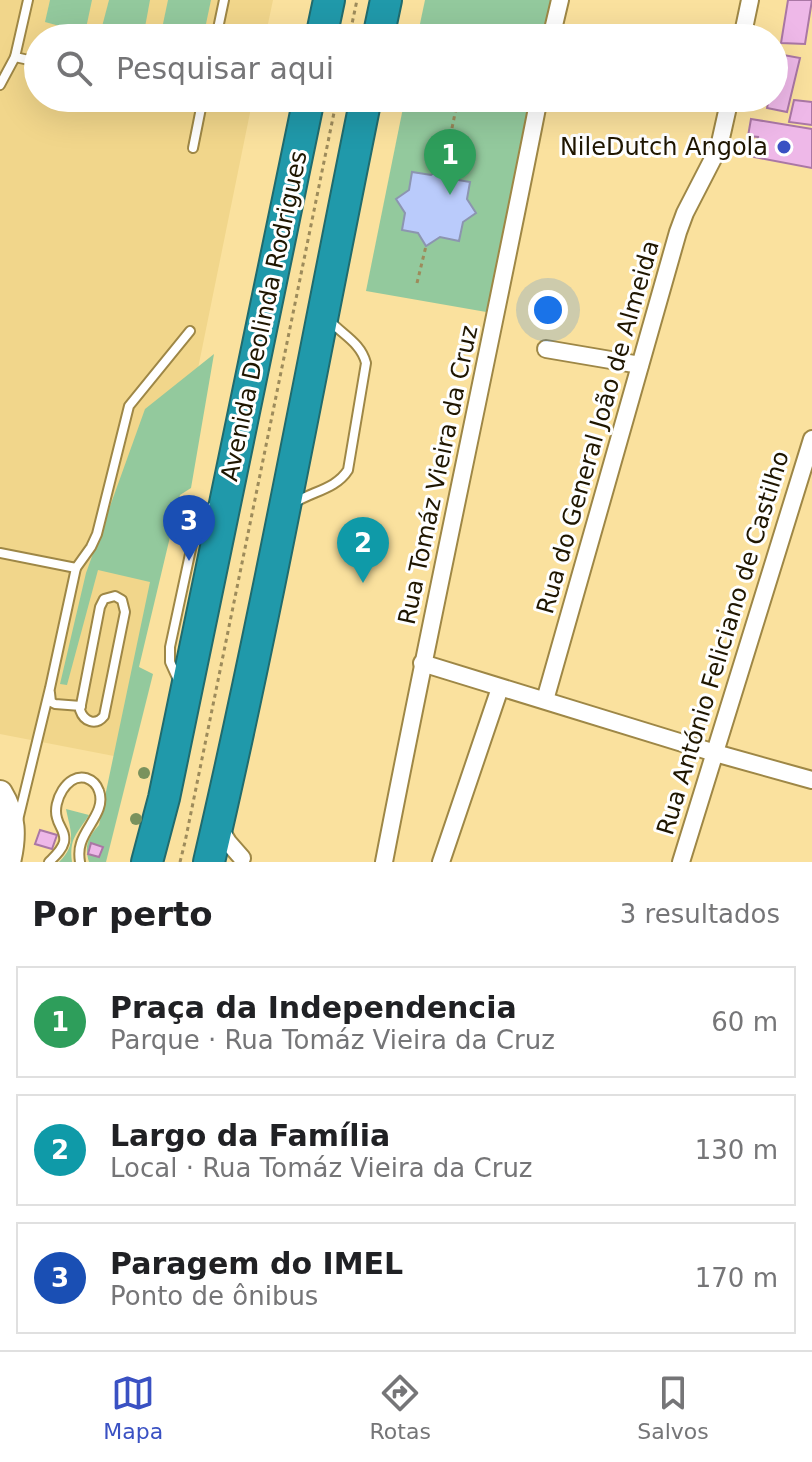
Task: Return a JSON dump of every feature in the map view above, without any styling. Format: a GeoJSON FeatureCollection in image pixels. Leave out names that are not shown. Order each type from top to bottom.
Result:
{"type":"FeatureCollection","features":[{"type":"Feature","properties":{"kind":"highway"},"geometry":{"type":"LineString","coordinates":[[324,24],[329,0]]}},
{"type":"Feature","properties":{"kind":"highway"},"geometry":{"type":"LineString","coordinates":[[381,24],[386,0]]}},
{"type":"Feature","properties":{"kind":"highway","name":"Avenida Deolinda Rodrigues"},"geometry":{"type":"LineString","coordinates":[[147,862],[164,798],[306,112]]}},
{"type":"Feature","properties":{"kind":"highway"},"geometry":{"type":"LineString","coordinates":[[209,862],[256,676],[363,112]]}},
{"type":"Feature","properties":{"kind":"street"},"geometry":{"type":"LineString","coordinates":[[554,24],[560,0]]}},
{"type":"Feature","properties":{"kind":"street"},"geometry":{"type":"LineString","coordinates":[[745,24],[750,0]]}},
{"type":"Feature","properties":{"kind":"street","name":"Rua Tomáz Vieira da Cruz"},"geometry":{"type":"LineString","coordinates":[[384,862],[536,112]]}},
{"type":"Feature","properties":{"kind":"street","name":"Rua do General João de Almeida"},"geometry":{"type":"LineString","coordinates":[[545,700],[678,232],[719,147],[727,112]]}},
{"type":"Feature","properties":{"kind":"street"},"geometry":{"type":"LineString","coordinates":[[546,349],[640,365]]}},
{"type":"Feature","properties":{"kind":"street","name":"Rua António Feliciano de Castilho"},"geometry":{"type":"LineString","coordinates":[[681,862],[812,439]]}},
{"type":"Feature","properties":{"kind":"street"},"geometry":{"type":"LineString","coordinates":[[422,663],[812,780]]}},
{"type":"Feature","properties":{"kind":"street"},"geometry":{"type":"LineString","coordinates":[[441,862],[500,688]]}},
{"type":"Feature","properties":{"kind":"street"},"geometry":{"type":"LineString","coordinates":[[0,793],[10,812],[12,825],[8,861]]}},
{"type":"Feature","properties":{"kind":"street"},"geometry":{"type":"LineString","coordinates":[[218,824],[237,860],[259,862]]}},
{"type":"Feature","properties":{"kind":"lane"},"geometry":{"type":"LineString","coordinates":[[0,85],[15,57],[28,0]]}},
{"type":"Feature","properties":{"kind":"lane"},"geometry":{"type":"LineString","coordinates":[[219,24],[224,0]]}},
{"type":"Feature","properties":{"kind":"lane"},"geometry":{"type":"LineString","coordinates":[[15,57],[24,59]]}},
{"type":"Feature","properties":{"kind":"lane"},"geometry":{"type":"LineString","coordinates":[[193,148],[199,112]]}},
{"type":"Feature","properties":{"kind":"lane"},"geometry":{"type":"LineString","coordinates":[[284,531],[299,500],[333,485],[348,470],[366,363],[358,346],[323,311]]}},
{"type":"Feature","properties":{"kind":"lane"},"geometry":{"type":"LineString","coordinates":[[8,861],[76,568],[97,534],[129,406],[190,331]]}},
{"type":"Feature","properties":{"kind":"lane"},"geometry":{"type":"LineString","coordinates":[[0,553],[76,568]]}},
{"type":"Feature","properties":{"kind":"lane"},"geometry":{"type":"LineString","coordinates":[[115,596],[122,600],[125,612],[104,716],[90,722],[84,718],[81,706],[101,602],[115,596]]}},
{"type":"Feature","properties":{"kind":"lane"},"geometry":{"type":"LineString","coordinates":[[50,688],[49,697],[55,704],[81,706]]}},
{"type":"Feature","properties":{"kind":"lane"},"geometry":{"type":"LineString","coordinates":[[49,862],[64,842],[56,812],[60,796],[67,783],[78,778],[90,780],[100,796],[97,813],[81,844],[80,862]]}},
{"type":"Feature","properties":{"kind":"path"},"geometry":{"type":"LineString","coordinates":[[352,24],[357,0]]}},
{"type":"Feature","properties":{"kind":"path"},"geometry":{"type":"LineString","coordinates":[[180,862],[334,112]]}},
{"type":"Feature","properties":{"kind":"path"},"geometry":{"type":"LineString","coordinates":[[452,128],[455,112]]}},
{"type":"Feature","properties":{"kind":"path"},"geometry":{"type":"LineString","coordinates":[[444,166],[447,152]]}},
{"type":"Feature","properties":{"kind":"path"},"geometry":{"type":"LineString","coordinates":[[417,283],[426,246]]}},
{"type":"Feature","properties":{"kind":"shaded area"},"geometry":{"type":"Polygon","coordinates":[[[0,0],[273,0],[268,24],[24,24],[24,112],[250,112],[119,757],[0,734],[0,0]]]}},
{"type":"Feature","properties":{"kind":"green space"},"geometry":{"type":"Polygon","coordinates":[[[50,0],[92,0],[87,24],[45,22],[50,0]]]}},
{"type":"Feature","properties":{"kind":"green space"},"geometry":{"type":"Polygon","coordinates":[[[109,0],[150,0],[146,24],[103,24],[109,0]]]}},
{"type":"Feature","properties":{"kind":"green space"},"geometry":{"type":"Polygon","coordinates":[[[168,0],[211,0],[206,24],[163,24],[168,0]]]}},
{"type":"Feature","properties":{"kind":"green space"},"geometry":{"type":"Polygon","coordinates":[[[425,0],[552,0],[547,24],[420,24],[425,0]]]}},
{"type":"Feature","properties":{"kind":"green space"},"geometry":{"type":"Polygon","coordinates":[[[402,112],[528,112],[492,313],[366,291],[402,112]]]}},
{"type":"Feature","properties":{"kind":"green space"},"geometry":{"type":"Polygon","coordinates":[[[214,354],[191,488],[180,495],[139,667],[153,674],[106,862],[89,862],[88,842],[99,825],[150,582],[98,570],[67,685],[60,684],[86,573],[145,409],[214,354]]]}},
{"type":"Feature","properties":{"kind":"green space"},"geometry":{"type":"Polygon","coordinates":[[[66,809],[89,815],[73,842],[72,862],[59,862],[71,843],[66,809]]]}},
{"type":"Feature","properties":{"kind":"water"},"geometry":{"type":"Polygon","coordinates":[[[444,166],[453,179],[470,182],[467,199],[476,213],[463,222],[459,241],[440,237],[426,246],[418,233],[402,230],[405,213],[396,199],[409,190],[412,172],[431,175],[444,166]]]}},
{"type":"Feature","properties":{"kind":"building"},"geometry":{"type":"Polygon","coordinates":[[[788,0],[812,0],[805,44],[788,43],[788,24],[784,24],[788,0]]]}},
{"type":"Feature","properties":{"kind":"building"},"geometry":{"type":"Polygon","coordinates":[[[788,56],[800,58],[788,108],[788,56]]]}},
{"type":"Feature","properties":{"kind":"building"},"geometry":{"type":"Polygon","coordinates":[[[794,100],[812,102],[812,125],[789,122],[794,100]]]}},
{"type":"Feature","properties":{"kind":"building","name":"NileDutch Angola"},"geometry":{"type":"Polygon","coordinates":[[[751,119],[812,129],[812,168],[754,157],[758,137],[748,136],[751,119]]]}},
{"type":"Feature","properties":{"kind":"building"},"geometry":{"type":"Polygon","coordinates":[[[40,830],[57,835],[52,849],[35,844],[40,830]]]}},
{"type":"Feature","properties":{"kind":"building"},"geometry":{"type":"Polygon","coordinates":[[[91,843],[103,847],[99,857],[88,854],[91,843]]]}},
{"type":"Feature","properties":{"kind":"place","name":"NileDutch Angola"},"geometry":{"type":"Point","coordinates":[784,147]}},
{"type":"Feature","properties":{"kind":"place","name":"Praça da Independencia"},"geometry":{"type":"Point","coordinates":[450,195]}},
{"type":"Feature","properties":{"kind":"place","name":"Paragem do IMEL"},"geometry":{"type":"Point","coordinates":[189,561]}},
{"type":"Feature","properties":{"kind":"place","name":"Largo da Família"},"geometry":{"type":"Point","coordinates":[363,583]}}]}
